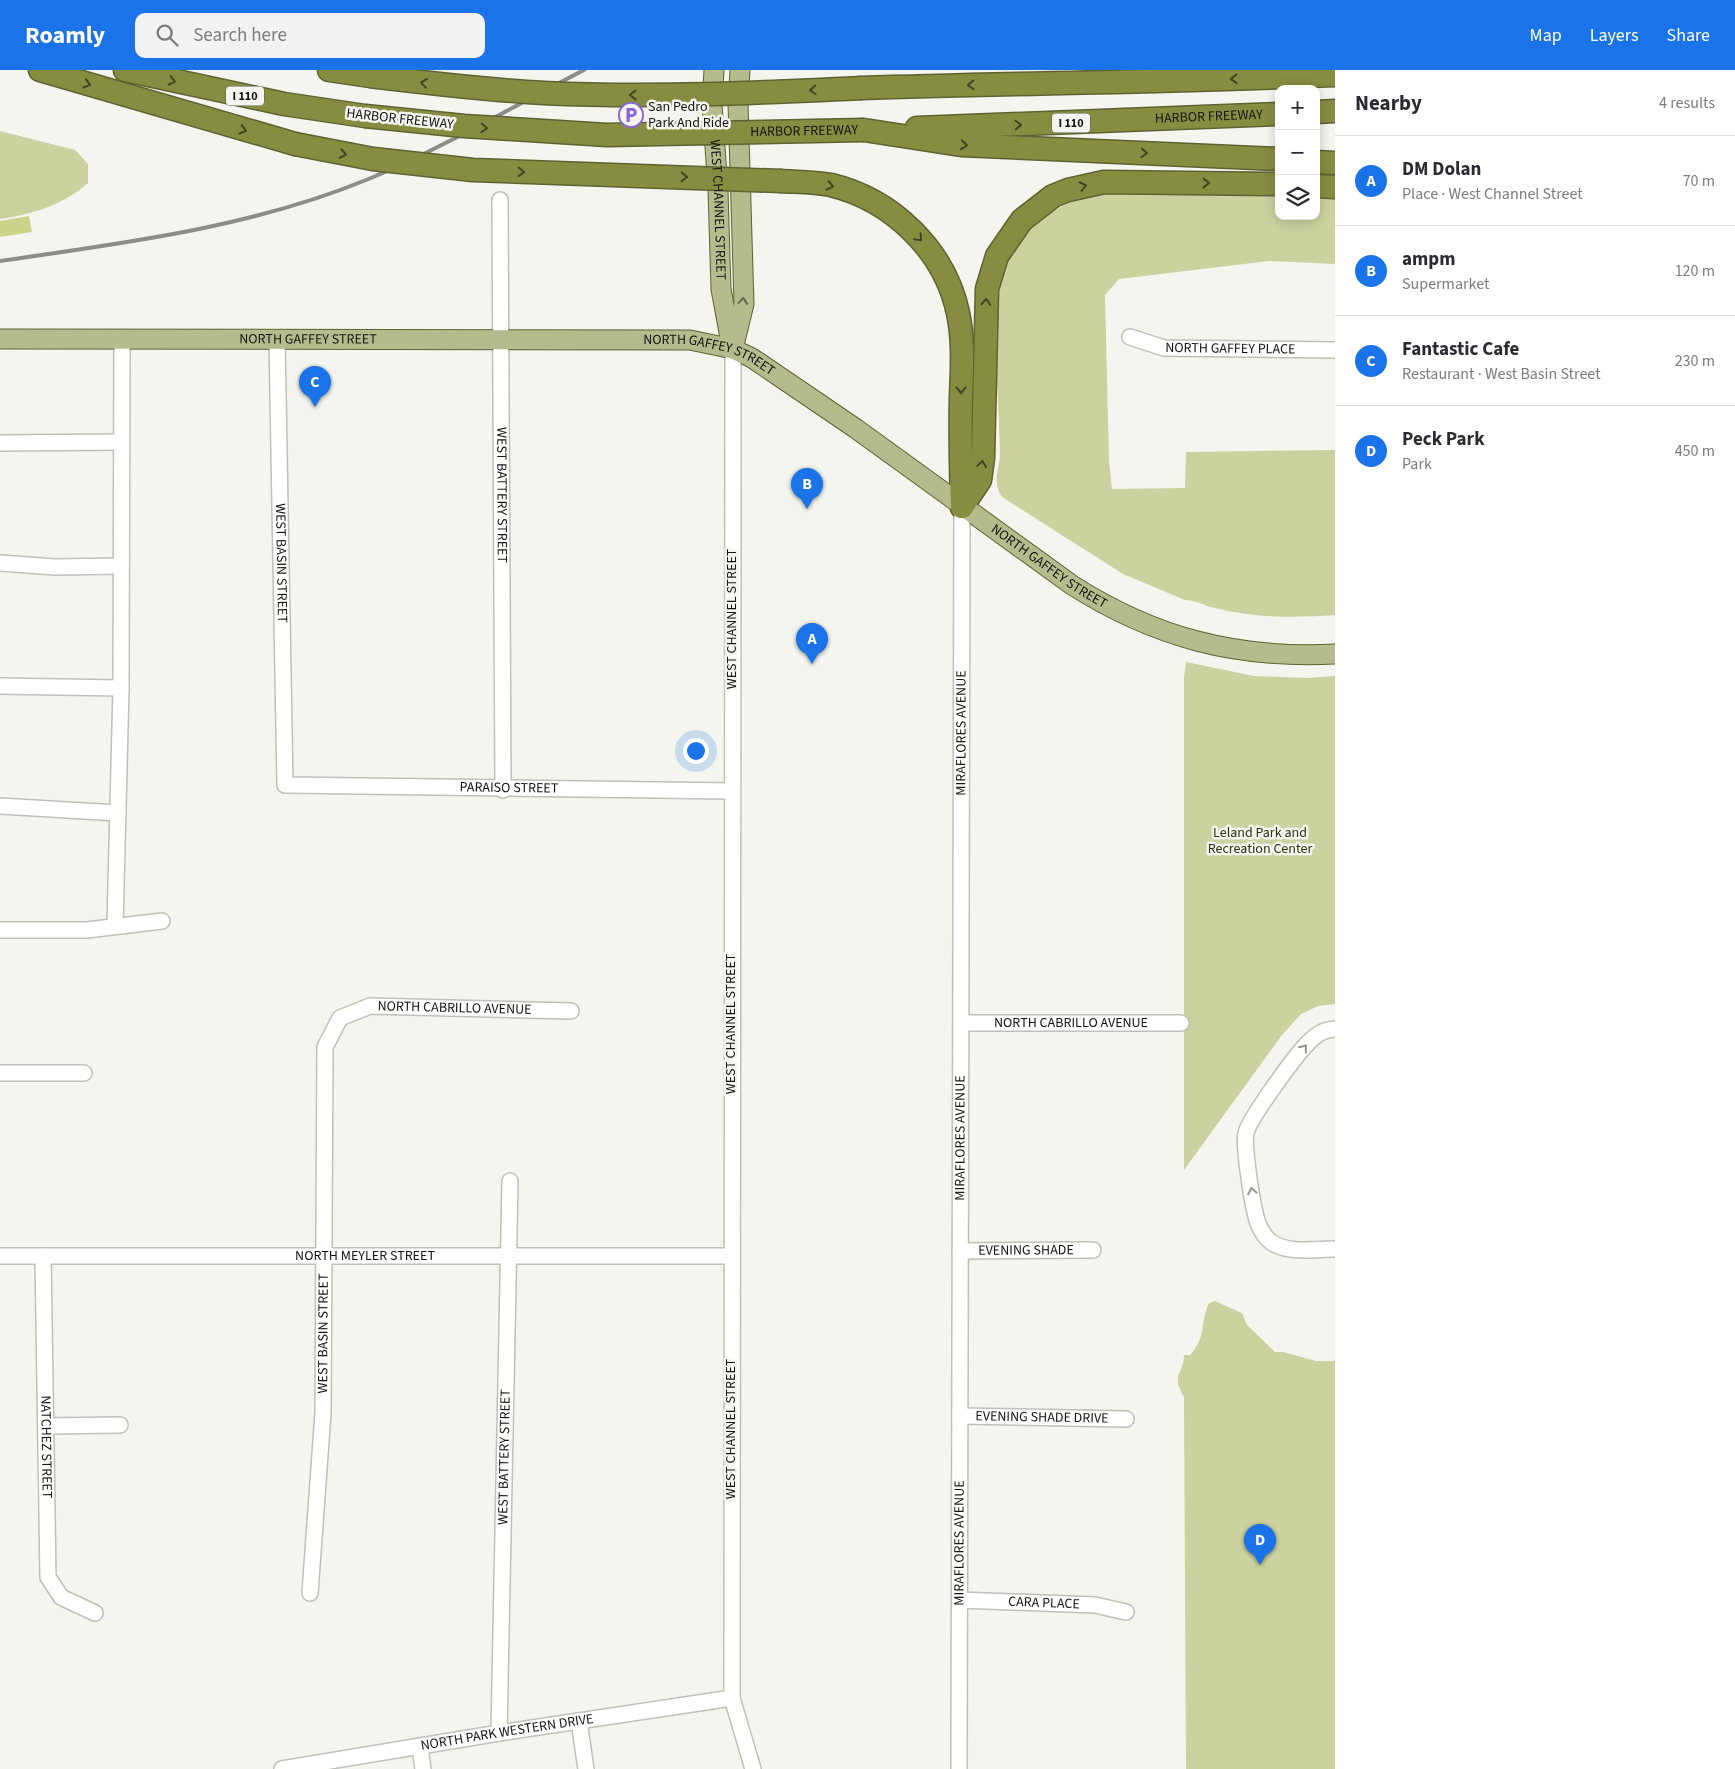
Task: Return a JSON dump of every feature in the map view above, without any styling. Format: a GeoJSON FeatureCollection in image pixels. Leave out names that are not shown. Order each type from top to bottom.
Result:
{"type":"FeatureCollection","features":[{"type":"Feature","properties":{"kind":"highway"},"geometry":{"type":"LineString","coordinates":[[40,70],[295,144],[373,160],[473,170],[781,181],[831,186],[882,208],[915,234],[929,249],[942,269],[954,297],[962,344],[960,459],[962,507]]}},
{"type":"Feature","properties":{"kind":"highway","name":"HARBOR FREEWAY"},"geometry":{"type":"LineString","coordinates":[[125,70],[284,104],[365,116],[464,126],[607,135],[864,130],[1275,114]]}},
{"type":"Feature","properties":{"kind":"highway"},"geometry":{"type":"LineString","coordinates":[[329,70],[370,76],[542,93],[607,95],[747,94],[862,88],[1055,82],[1167,82],[1335,75]]}},
{"type":"Feature","properties":{"kind":"highway"},"geometry":{"type":"LineString","coordinates":[[443,70],[542,93]]}},
{"type":"Feature","properties":{"kind":"highway"},"geometry":{"type":"LineString","coordinates":[[1055,82],[1140,70]]}},
{"type":"Feature","properties":{"kind":"highway"},"geometry":{"type":"LineString","coordinates":[[1320,112],[1335,111]]}},
{"type":"Feature","properties":{"kind":"highway"},"geometry":{"type":"LineString","coordinates":[[864,130],[962,145],[1275,159]]}},
{"type":"Feature","properties":{"kind":"highway"},"geometry":{"type":"LineString","coordinates":[[1320,162],[1335,163]]}},
{"type":"Feature","properties":{"kind":"highway"},"geometry":{"type":"LineString","coordinates":[[962,507],[980,480],[983,458],[986,304],[989,279],[997,256],[1022,220],[1053,196],[1068,190],[1104,182],[1275,184]]}},
{"type":"Feature","properties":{"kind":"highway"},"geometry":{"type":"LineString","coordinates":[[1320,186],[1335,187]]}},
{"type":"Feature","properties":{"kind":"main road","name":"WEST CHANNEL STREET"},"geometry":{"type":"LineString","coordinates":[[714,70],[712,104],[719,200],[721,289],[733,349]]}},
{"type":"Feature","properties":{"kind":"main road","name":"WEST CHANNEL STREET"},"geometry":{"type":"LineString","coordinates":[[733,349],[744,304],[738,104],[740,70]]}},
{"type":"Feature","properties":{"kind":"main road","name":"NORTH GAFFEY STREET"},"geometry":{"type":"LineString","coordinates":[[0,339],[690,340],[733,349],[752,358],[826,408],[1079,590],[1145,624],[1193,641],[1243,651],[1290,655],[1335,654]]}},
{"type":"Feature","properties":{"kind":"street","name":"WEST BATTERY STREET"},"geometry":{"type":"LineString","coordinates":[[500,200],[499,341],[503,790]]}},
{"type":"Feature","properties":{"kind":"street","name":"NORTH GAFFEY PLACE"},"geometry":{"type":"LineString","coordinates":[[1130,337],[1164,348],[1335,350]]}},
{"type":"Feature","properties":{"kind":"street"},"geometry":{"type":"LineString","coordinates":[[115,925],[121,688],[122,339]]}},
{"type":"Feature","properties":{"kind":"street","name":"WEST BASIN STREET"},"geometry":{"type":"LineString","coordinates":[[278,339],[285,785]]}},
{"type":"Feature","properties":{"kind":"street","name":"WEST CHANNEL STREET"},"geometry":{"type":"LineString","coordinates":[[733,349],[732,1698],[753,1769]]}},
{"type":"Feature","properties":{"kind":"street"},"geometry":{"type":"LineString","coordinates":[[0,442],[121,442]]}},
{"type":"Feature","properties":{"kind":"street","name":"MIRAFLORES AVENUE"},"geometry":{"type":"LineString","coordinates":[[959,1769],[962,507]]}},
{"type":"Feature","properties":{"kind":"street"},"geometry":{"type":"LineString","coordinates":[[0,563],[55,566],[121,566]]}},
{"type":"Feature","properties":{"kind":"street"},"geometry":{"type":"LineString","coordinates":[[0,686],[121,688]]}},
{"type":"Feature","properties":{"kind":"street","name":"PARAISO STREET"},"geometry":{"type":"LineString","coordinates":[[285,785],[503,790],[732,791]]}},
{"type":"Feature","properties":{"kind":"street"},"geometry":{"type":"LineString","coordinates":[[0,806],[118,813]]}},
{"type":"Feature","properties":{"kind":"street"},"geometry":{"type":"LineString","coordinates":[[0,930],[87,930],[162,920]]}},
{"type":"Feature","properties":{"kind":"street","name":"NORTH CABRILLO AVENUE"},"geometry":{"type":"LineString","coordinates":[[340,1018],[370,1006],[571,1011]]}},
{"type":"Feature","properties":{"kind":"street","name":"WEST BASIN STREET"},"geometry":{"type":"LineString","coordinates":[[310,1593],[323,1413],[325,1047],[340,1018]]}},
{"type":"Feature","properties":{"kind":"street","name":"NORTH CABRILLO AVENUE"},"geometry":{"type":"LineString","coordinates":[[961,1023],[1181,1023]]}},
{"type":"Feature","properties":{"kind":"street"},"geometry":{"type":"LineString","coordinates":[[1335,1029],[1323,1030],[1307,1043],[1254,1117],[1246,1131],[1245,1146],[1258,1223],[1266,1237],[1278,1245],[1295,1249],[1335,1249]]}},
{"type":"Feature","properties":{"kind":"street"},"geometry":{"type":"LineString","coordinates":[[0,1074],[84,1073]]}},
{"type":"Feature","properties":{"kind":"street","name":"WEST BATTERY STREET"},"geometry":{"type":"LineString","coordinates":[[499,1733],[510,1181]]}},
{"type":"Feature","properties":{"kind":"street","name":"EVENING SHADE"},"geometry":{"type":"LineString","coordinates":[[960,1251],[1093,1250]]}},
{"type":"Feature","properties":{"kind":"street","name":"NORTH MEYLER STREET"},"geometry":{"type":"LineString","coordinates":[[0,1256],[731,1256]]}},
{"type":"Feature","properties":{"kind":"street","name":"NATCHEZ STREET"},"geometry":{"type":"LineString","coordinates":[[43,1256],[48,1577],[61,1597],[95,1613]]}},
{"type":"Feature","properties":{"kind":"street","name":"EVENING SHADE DRIVE"},"geometry":{"type":"LineString","coordinates":[[960,1416],[1126,1419]]}},
{"type":"Feature","properties":{"kind":"street"},"geometry":{"type":"LineString","coordinates":[[46,1426],[120,1425]]}},
{"type":"Feature","properties":{"kind":"street","name":"CARA PLACE"},"geometry":{"type":"LineString","coordinates":[[960,1600],[1095,1604],[1126,1612]]}},
{"type":"Feature","properties":{"kind":"street","name":"NORTH PARK WESTERN DRIVE"},"geometry":{"type":"LineString","coordinates":[[282,1769],[499,1733],[732,1698]]}},
{"type":"Feature","properties":{"kind":"street"},"geometry":{"type":"LineString","coordinates":[[579,1721],[586,1769]]}},
{"type":"Feature","properties":{"kind":"street"},"geometry":{"type":"LineString","coordinates":[[420,1747],[423,1769]]}},
{"type":"Feature","properties":{"kind":"green space"},"geometry":{"type":"Polygon","coordinates":[[[0,131],[75,150],[88,164],[88,183],[58,203],[36,211],[0,219],[0,131]]]}},
{"type":"Feature","properties":{"kind":"green space"},"geometry":{"type":"Polygon","coordinates":[[[1320,193],[1335,193],[1335,264],[1269,261],[1119,279],[1105,295],[1109,461],[1112,489],[1185,488],[1186,452],[1335,450],[1335,615],[1290,617],[1245,614],[1185,600],[1123,574],[1002,497],[999,492],[997,486],[1000,454],[996,315],[1001,282],[1012,253],[1031,228],[1059,208],[1099,194],[1275,194],[1275,220],[1320,220],[1320,193]]]}},
{"type":"Feature","properties":{"kind":"green space","name":"Leland Park and Recreation Center"},"geometry":{"type":"Polygon","coordinates":[[[1186,662],[1254,676],[1307,678],[1335,676],[1335,1004],[1318,1006],[1301,1014],[1282,1035],[1184,1170],[1184,677],[1186,662]]]}},
{"type":"Feature","properties":{"kind":"green space"},"geometry":{"type":"Polygon","coordinates":[[[1215,1301],[1242,1313],[1247,1325],[1275,1352],[1283,1352],[1316,1361],[1335,1361],[1335,1769],[1186,1769],[1184,1397],[1178,1383],[1178,1378],[1184,1355],[1190,1355],[1199,1342],[1206,1310],[1209,1303],[1215,1301]]]}},
{"type":"Feature","properties":{"kind":"shaded area"},"geometry":{"type":"Polygon","coordinates":[[[29,216],[32,232],[0,237],[0,221],[29,216]]]}},
{"type":"Feature","properties":{"kind":"railway"},"geometry":{"type":"LineString","coordinates":[[0,261],[188,231],[235,221],[327,195],[371,178],[425,153],[584,70]]}},
{"type":"Feature","properties":{"kind":"place","name":"San Pedro Park And Ride"},"geometry":{"type":"Point","coordinates":[631,115]}},
{"type":"Feature","properties":{"kind":"place","name":"Fantastic Cafe"},"geometry":{"type":"Point","coordinates":[315,407]}},
{"type":"Feature","properties":{"kind":"place","name":"ampm"},"geometry":{"type":"Point","coordinates":[807,509]}},
{"type":"Feature","properties":{"kind":"place","name":"DM Dolan"},"geometry":{"type":"Point","coordinates":[812,664]}},
{"type":"Feature","properties":{"kind":"place","name":"Peck Park"},"geometry":{"type":"Point","coordinates":[1260,1565]}}]}
